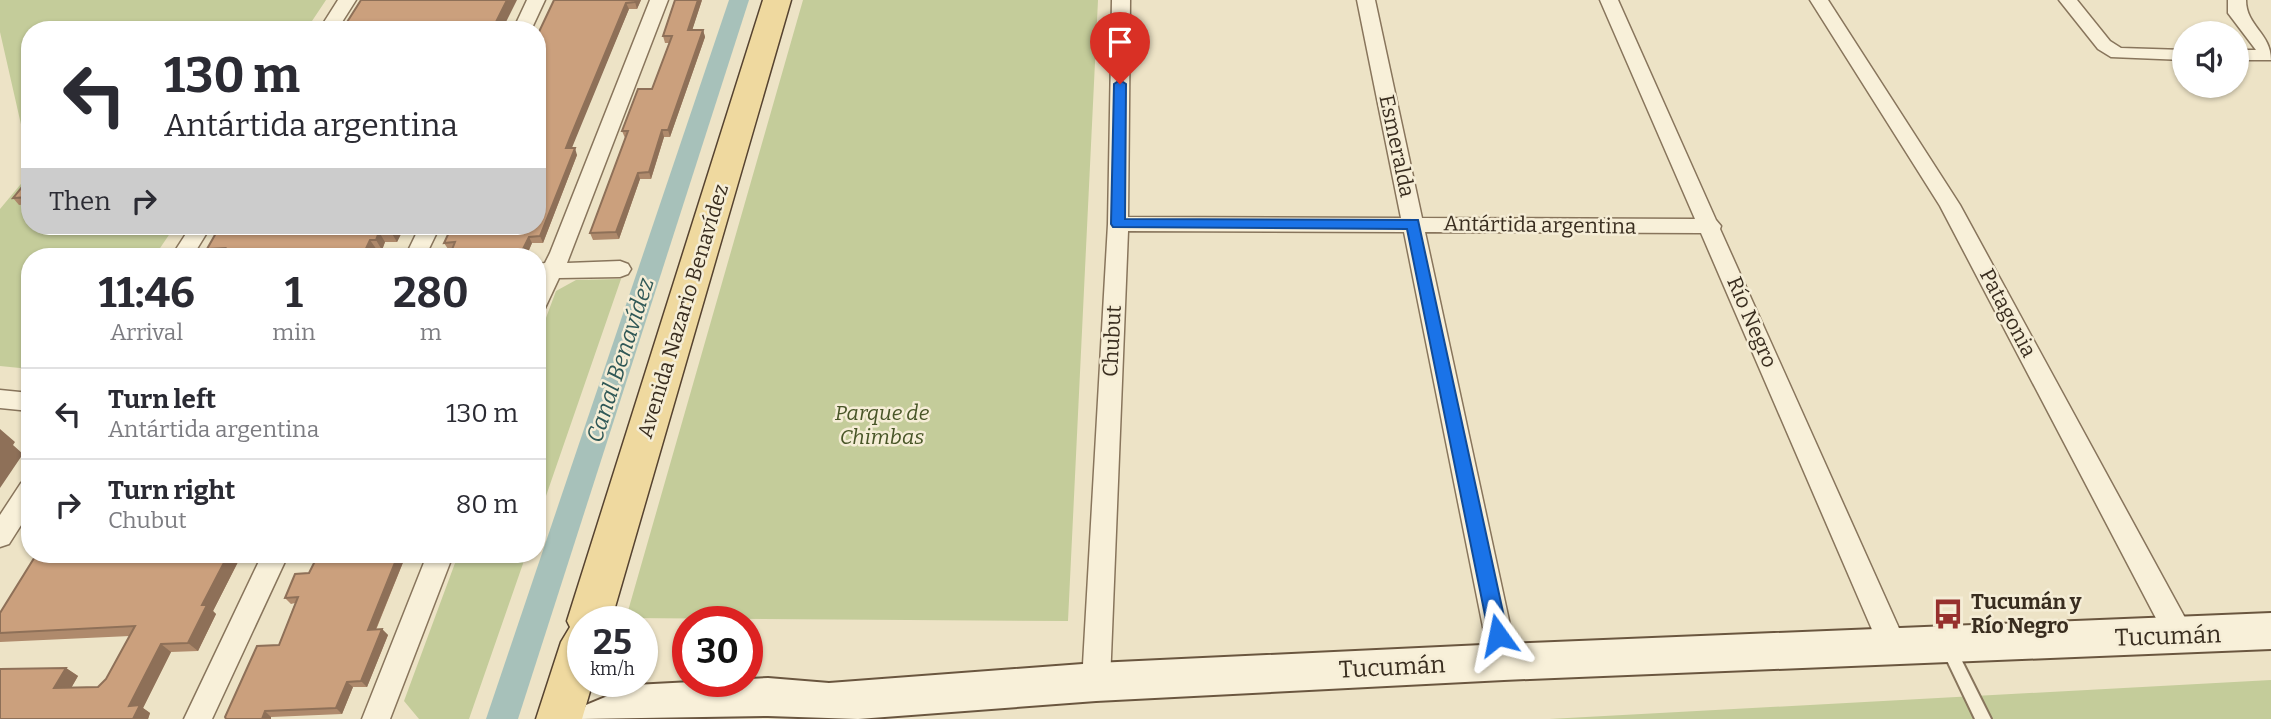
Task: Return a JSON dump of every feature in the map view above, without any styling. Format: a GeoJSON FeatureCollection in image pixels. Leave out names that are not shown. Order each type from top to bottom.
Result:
{"type":"FeatureCollection","features":[{"type":"Feature","properties":{"kind":"main road","name":"Avenida Nazario Benavídez"},"geometry":{"type":"LineString","coordinates":[[594,606],[777,0]]}},
{"type":"Feature","properties":{"kind":"main road","name":"Tucumán"},"geometry":{"type":"LineString","coordinates":[[601,719],[634,704],[829,702],[1096,682],[1504,662],[2271,631]]}},
{"type":"Feature","properties":{"kind":"main road"},"geometry":{"type":"LineString","coordinates":[[559,719],[567,693]]}},
{"type":"Feature","properties":{"kind":"street"},"geometry":{"type":"LineString","coordinates":[[334,21],[347,0]]}},
{"type":"Feature","properties":{"kind":"street"},"geometry":{"type":"LineString","coordinates":[[526,21],[536,0]]}},
{"type":"Feature","properties":{"kind":"street"},"geometry":{"type":"LineString","coordinates":[[546,266],[659,0]]}},
{"type":"Feature","properties":{"kind":"street","name":"Chubut"},"geometry":{"type":"LineString","coordinates":[[1096,682],[1118,224],[1121,0]]}},
{"type":"Feature","properties":{"kind":"street","name":"Esmeralda"},"geometry":{"type":"LineString","coordinates":[[1366,0],[1504,662]]}},
{"type":"Feature","properties":{"kind":"street","name":"Río Negro"},"geometry":{"type":"LineString","coordinates":[[1609,0],[1711,226],[1893,646]]}},
{"type":"Feature","properties":{"kind":"street","name":"Patagonia"},"geometry":{"type":"LineString","coordinates":[[1819,0],[1950,205],[2180,636]]}},
{"type":"Feature","properties":{"kind":"street"},"geometry":{"type":"LineString","coordinates":[[2068,0],[2104,45],[2117,53],[2172,55]]}},
{"type":"Feature","properties":{"kind":"street"},"geometry":{"type":"LineString","coordinates":[[2237,0],[2237,13],[2270,55]]}},
{"type":"Feature","properties":{"kind":"street"},"geometry":{"type":"LineString","coordinates":[[2249,55],[2270,55]]}},
{"type":"Feature","properties":{"kind":"street","name":"Antártida argentina"},"geometry":{"type":"LineString","coordinates":[[1118,224],[1711,226]]}},
{"type":"Feature","properties":{"kind":"street"},"geometry":{"type":"LineString","coordinates":[[546,271],[620,269]]}},
{"type":"Feature","properties":{"kind":"street"},"geometry":{"type":"LineString","coordinates":[[0,399],[21,401]]}},
{"type":"Feature","properties":{"kind":"street"},"geometry":{"type":"LineString","coordinates":[[0,536],[21,504]]}},
{"type":"Feature","properties":{"kind":"street"},"geometry":{"type":"LineString","coordinates":[[198,719],[271,563]]}},
{"type":"Feature","properties":{"kind":"street"},"geometry":{"type":"LineString","coordinates":[[376,719],[437,563]]}},
{"type":"Feature","properties":{"kind":"lane"},"geometry":{"type":"LineString","coordinates":[[1947,644],[1983,719]]}},
{"type":"Feature","properties":{"kind":"green space"},"geometry":{"type":"Polygon","coordinates":[[[0,0],[326,0],[312,21],[21,21],[21,124],[0,32],[0,0]]]}},
{"type":"Feature","properties":{"kind":"green space","name":"Parque de Chimbas"},"geometry":{"type":"Polygon","coordinates":[[[803,0],[1098,0],[1068,621],[763,619],[763,606],[672,606],[672,618],[658,618],[658,606],[629,606],[803,0]]]}},
{"type":"Feature","properties":{"kind":"green space"},"geometry":{"type":"Polygon","coordinates":[[[21,184],[21,235],[169,235],[160,248],[21,248],[21,368],[0,366],[0,209],[21,184]]]}},
{"type":"Feature","properties":{"kind":"green space"},"geometry":{"type":"Polygon","coordinates":[[[621,279],[546,496],[546,318],[556,291],[576,280],[621,279]]]}},
{"type":"Feature","properties":{"kind":"green space"},"geometry":{"type":"Polygon","coordinates":[[[455,563],[523,563],[469,719],[419,719],[404,701],[455,563]]]}},
{"type":"Feature","properties":{"kind":"green space"},"geometry":{"type":"Polygon","coordinates":[[[2271,680],[2271,719],[1549,719],[2271,680]]]}},
{"type":"Feature","properties":{"kind":"building"},"geometry":{"type":"Polygon","coordinates":[[[361,0],[507,0],[496,21],[348,21],[361,0]]]}},
{"type":"Feature","properties":{"kind":"building"},"geometry":{"type":"Polygon","coordinates":[[[554,0],[636,0],[626,3],[570,138],[566,148],[575,148],[546,221],[546,21],[554,0]]]}},
{"type":"Feature","properties":{"kind":"building"},"geometry":{"type":"Polygon","coordinates":[[[675,0],[698,0],[688,30],[703,30],[668,130],[662,130],[649,172],[638,173],[616,232],[590,233],[628,131],[622,131],[638,89],[652,89],[672,36],[663,36],[675,0]]]}},
{"type":"Feature","properties":{"kind":"building"},"geometry":{"type":"Polygon","coordinates":[[[21,188],[21,198],[13,198],[21,188]]]}},
{"type":"Feature","properties":{"kind":"building"},"geometry":{"type":"Polygon","coordinates":[[[215,235],[378,235],[376,240],[370,240],[366,248],[208,248],[215,235]]]}},
{"type":"Feature","properties":{"kind":"building"},"geometry":{"type":"Polygon","coordinates":[[[448,235],[540,235],[529,237],[524,248],[453,248],[455,242],[444,243],[448,235]]]}},
{"type":"Feature","properties":{"kind":"building"},"geometry":{"type":"Polygon","coordinates":[[[31,563],[224,563],[202,605],[207,605],[188,643],[161,644],[129,706],[140,705],[133,719],[0,719],[0,669],[66,668],[54,688],[98,687],[106,679],[135,626],[0,633],[0,613],[31,563]]]}},
{"type":"Feature","properties":{"kind":"building"},"geometry":{"type":"Polygon","coordinates":[[[314,563],[395,563],[368,630],[382,629],[361,681],[347,682],[336,708],[265,711],[262,719],[226,719],[257,646],[279,645],[298,597],[285,598],[295,574],[309,573],[314,563]]]}},
{"type":"Feature","properties":{"kind":"waterway","name":"Canal Benavídez"},"geometry":{"type":"LineString","coordinates":[[502,719],[739,0]]}},
{"type":"Feature","properties":{"kind":"place","name":"Tucumán y Río Negro"},"geometry":{"type":"Point","coordinates":[1948,614]}},
{"type":"Feature","properties":{"kind":"route"},"geometry":{"type":"LineString","coordinates":[[1120,84],[1118,224],[1413,224],[1498,635]]}}]}
